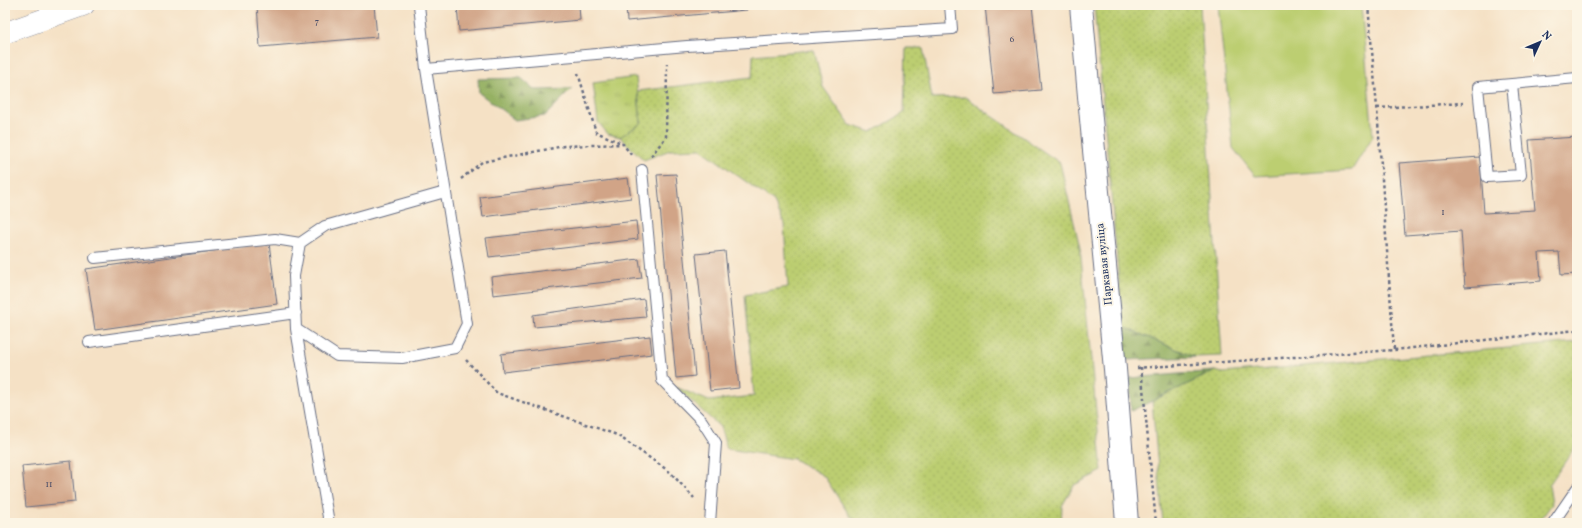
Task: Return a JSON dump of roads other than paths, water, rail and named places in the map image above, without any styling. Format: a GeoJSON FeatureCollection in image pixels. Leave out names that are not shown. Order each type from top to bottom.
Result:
{"type":"FeatureCollection","features":[{"type":"Feature","properties":{"kind":"street"},"geometry":{"type":"LineString","coordinates":[[5,33],[84,5]]}},
{"type":"Feature","properties":{"kind":"street","name":"Паркавая вуліца"},"geometry":{"type":"LineString","coordinates":[[1081,5],[1115,369],[1126,523]]}},
{"type":"Feature","properties":{"kind":"lane"},"geometry":{"type":"LineString","coordinates":[[296,329],[337,356],[402,358],[455,348],[467,324],[426,69],[419,5]]}},
{"type":"Feature","properties":{"kind":"lane"},"geometry":{"type":"LineString","coordinates":[[426,69],[667,48],[952,29],[950,5]]}},
{"type":"Feature","properties":{"kind":"lane"},"geometry":{"type":"LineString","coordinates":[[1512,84],[1521,174],[1487,178],[1478,87],[1577,78]]}},
{"type":"Feature","properties":{"kind":"lane"},"geometry":{"type":"LineString","coordinates":[[642,170],[662,380],[702,421],[716,443],[710,519]]}},
{"type":"Feature","properties":{"kind":"lane"},"geometry":{"type":"LineString","coordinates":[[95,258],[275,239],[300,243],[326,226],[445,192]]}},
{"type":"Feature","properties":{"kind":"lane"},"geometry":{"type":"LineString","coordinates":[[300,243],[294,276],[296,329],[329,523]]}},
{"type":"Feature","properties":{"kind":"lane"},"geometry":{"type":"LineString","coordinates":[[89,342],[296,313]]}},
{"type":"Feature","properties":{"kind":"lane"},"geometry":{"type":"LineString","coordinates":[[1553,523],[1577,488]]}}]}
